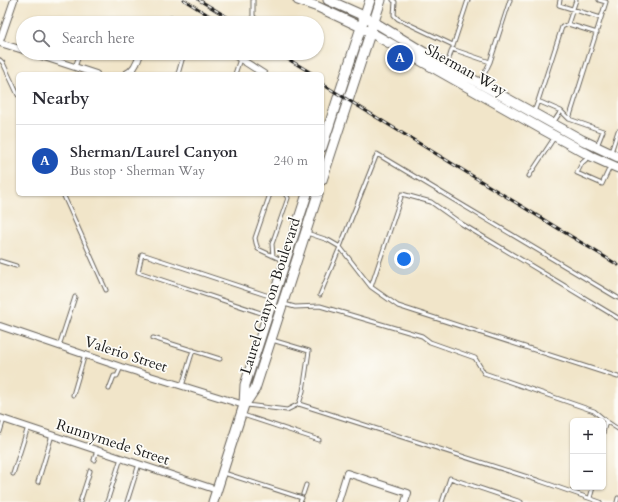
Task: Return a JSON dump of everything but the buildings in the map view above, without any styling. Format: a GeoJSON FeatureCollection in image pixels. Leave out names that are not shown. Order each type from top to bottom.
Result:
{"type":"FeatureCollection","features":[{"type":"Feature","properties":{"kind":"main road","name":"Sherman Way"},"geometry":{"type":"LineString","coordinates":[[298,0],[318,7],[361,27],[591,156],[615,166]]}},
{"type":"Feature","properties":{"kind":"main road","name":"Sherman Way"},"geometry":{"type":"LineString","coordinates":[[328,0],[364,16],[447,65],[557,126],[615,156]]}},
{"type":"Feature","properties":{"kind":"main road"},"geometry":{"type":"LineString","coordinates":[[324,141],[370,0]]}},
{"type":"Feature","properties":{"kind":"main road"},"geometry":{"type":"LineString","coordinates":[[324,174],[381,0]]}},
{"type":"Feature","properties":{"kind":"main road"},"geometry":{"type":"LineString","coordinates":[[475,92],[480,83]]}},
{"type":"Feature","properties":{"kind":"main road"},"geometry":{"type":"LineString","coordinates":[[591,156],[596,147]]}},
{"type":"Feature","properties":{"kind":"main road"},"geometry":{"type":"LineString","coordinates":[[615,156],[615,166]]}},
{"type":"Feature","properties":{"kind":"main road","name":"Laurel Canyon Boulevard"},"geometry":{"type":"LineString","coordinates":[[213,502],[244,405],[245,385],[306,196]]}},
{"type":"Feature","properties":{"kind":"main road","name":"Laurel Canyon Boulevard"},"geometry":{"type":"LineString","coordinates":[[244,405],[254,389],[317,196]]}},
{"type":"Feature","properties":{"kind":"main road"},"geometry":{"type":"LineString","coordinates":[[285,261],[295,264]]}},
{"type":"Feature","properties":{"kind":"street"},"geometry":{"type":"LineString","coordinates":[[14,0],[0,42],[16,48]]}},
{"type":"Feature","properties":{"kind":"street"},"geometry":{"type":"LineString","coordinates":[[54,60],[90,72]]}},
{"type":"Feature","properties":{"kind":"street"},"geometry":{"type":"LineString","coordinates":[[131,72],[138,60]]}},
{"type":"Feature","properties":{"kind":"street"},"geometry":{"type":"LineString","coordinates":[[242,60],[261,72]]}},
{"type":"Feature","properties":{"kind":"street","name":"Valerio Street"},"geometry":{"type":"LineString","coordinates":[[0,326],[121,367],[244,405]]}},
{"type":"Feature","properties":{"kind":"street","name":"Runnymede Street"},"geometry":{"type":"LineString","coordinates":[[2,418],[217,490]]}},
{"type":"Feature","properties":{"kind":"street"},"geometry":{"type":"LineString","coordinates":[[338,502],[347,473],[408,493],[405,502]]}},
{"type":"Feature","properties":{"kind":"lane"},"geometry":{"type":"LineString","coordinates":[[253,0],[253,16]]}},
{"type":"Feature","properties":{"kind":"lane"},"geometry":{"type":"LineString","coordinates":[[394,0],[394,15],[398,20],[453,45]]}},
{"type":"Feature","properties":{"kind":"lane"},"geometry":{"type":"LineString","coordinates":[[447,65],[468,0]]}},
{"type":"Feature","properties":{"kind":"lane"},"geometry":{"type":"LineString","coordinates":[[480,83],[490,62],[510,0]]}},
{"type":"Feature","properties":{"kind":"lane"},"geometry":{"type":"LineString","coordinates":[[560,0],[559,5],[601,18]]}},
{"type":"Feature","properties":{"kind":"lane"},"geometry":{"type":"LineString","coordinates":[[534,112],[562,28],[568,24],[576,0]]}},
{"type":"Feature","properties":{"kind":"lane"},"geometry":{"type":"LineString","coordinates":[[569,119],[606,2],[599,0]]}},
{"type":"Feature","properties":{"kind":"lane"},"geometry":{"type":"LineString","coordinates":[[568,24],[597,33]]}},
{"type":"Feature","properties":{"kind":"lane"},"geometry":{"type":"LineString","coordinates":[[452,49],[490,62]]}},
{"type":"Feature","properties":{"kind":"lane"},"geometry":{"type":"LineString","coordinates":[[0,60],[3,63],[16,91]]}},
{"type":"Feature","properties":{"kind":"lane"},"geometry":{"type":"LineString","coordinates":[[75,67],[78,60]]}},
{"type":"Feature","properties":{"kind":"lane"},"geometry":{"type":"LineString","coordinates":[[179,72],[182,60]]}},
{"type":"Feature","properties":{"kind":"lane"},"geometry":{"type":"LineString","coordinates":[[236,72],[240,60]]}},
{"type":"Feature","properties":{"kind":"lane"},"geometry":{"type":"LineString","coordinates":[[538,101],[561,111],[569,119],[603,131],[596,147]]}},
{"type":"Feature","properties":{"kind":"lane"},"geometry":{"type":"LineString","coordinates":[[529,176],[555,136],[561,111]]}},
{"type":"Feature","properties":{"kind":"lane"},"geometry":{"type":"LineString","coordinates":[[615,156],[618,131]]}},
{"type":"Feature","properties":{"kind":"lane"},"geometry":{"type":"LineString","coordinates":[[320,295],[377,154],[618,298]]}},
{"type":"Feature","properties":{"kind":"lane"},"geometry":{"type":"LineString","coordinates":[[591,156],[582,164],[578,173],[602,184],[615,166]]}},
{"type":"Feature","properties":{"kind":"lane"},"geometry":{"type":"LineString","coordinates":[[371,287],[402,194],[431,202],[462,224],[618,318]]}},
{"type":"Feature","properties":{"kind":"lane"},"geometry":{"type":"LineString","coordinates":[[64,196],[106,290]]}},
{"type":"Feature","properties":{"kind":"lane"},"geometry":{"type":"LineString","coordinates":[[269,196],[255,238],[256,243],[258,249],[285,261]]}},
{"type":"Feature","properties":{"kind":"lane"},"geometry":{"type":"LineString","coordinates":[[273,256],[272,244],[288,198],[286,196]]}},
{"type":"Feature","properties":{"kind":"lane"},"geometry":{"type":"LineString","coordinates":[[305,233],[328,240],[340,247],[371,287],[398,306],[618,377]]}},
{"type":"Feature","properties":{"kind":"lane"},"geometry":{"type":"LineString","coordinates":[[268,315],[138,272],[142,254],[274,298]]}},
{"type":"Feature","properties":{"kind":"lane"},"geometry":{"type":"LineString","coordinates":[[0,261],[16,266]]}},
{"type":"Feature","properties":{"kind":"lane"},"geometry":{"type":"LineString","coordinates":[[59,346],[76,296]]}},
{"type":"Feature","properties":{"kind":"lane"},"geometry":{"type":"LineString","coordinates":[[282,304],[295,307],[320,306],[422,336],[430,342],[475,358],[484,373],[594,411],[602,418]]}},
{"type":"Feature","properties":{"kind":"lane"},"geometry":{"type":"LineString","coordinates":[[153,338],[220,359]]}},
{"type":"Feature","properties":{"kind":"lane"},"geometry":{"type":"LineString","coordinates":[[271,339],[309,351],[303,391],[299,404]]}},
{"type":"Feature","properties":{"kind":"lane"},"geometry":{"type":"LineString","coordinates":[[182,386],[193,350]]}},
{"type":"Feature","properties":{"kind":"lane"},"geometry":{"type":"LineString","coordinates":[[72,395],[85,354]]}},
{"type":"Feature","properties":{"kind":"lane"},"geometry":{"type":"LineString","coordinates":[[109,389],[114,376],[117,376],[121,367]]}},
{"type":"Feature","properties":{"kind":"lane"},"geometry":{"type":"LineString","coordinates":[[244,405],[287,410],[299,404],[600,502]]}},
{"type":"Feature","properties":{"kind":"lane"},"geometry":{"type":"LineString","coordinates":[[241,415],[319,440]]}},
{"type":"Feature","properties":{"kind":"lane"},"geometry":{"type":"LineString","coordinates":[[0,432],[2,418]]}},
{"type":"Feature","properties":{"kind":"lane"},"geometry":{"type":"LineString","coordinates":[[606,421],[618,429]]}},
{"type":"Feature","properties":{"kind":"lane"},"geometry":{"type":"LineString","coordinates":[[13,474],[28,427]]}},
{"type":"Feature","properties":{"kind":"lane"},"geometry":{"type":"LineString","coordinates":[[38,482],[52,435]]}},
{"type":"Feature","properties":{"kind":"lane"},"geometry":{"type":"LineString","coordinates":[[94,460],[97,450]]}},
{"type":"Feature","properties":{"kind":"lane"},"geometry":{"type":"LineString","coordinates":[[107,502],[121,458]]}},
{"type":"Feature","properties":{"kind":"lane"},"geometry":{"type":"LineString","coordinates":[[127,502],[139,464]]}},
{"type":"Feature","properties":{"kind":"lane"},"geometry":{"type":"LineString","coordinates":[[80,502],[90,471]]}},
{"type":"Feature","properties":{"kind":"lane"},"geometry":{"type":"LineString","coordinates":[[223,472],[302,496]]}},
{"type":"Feature","properties":{"kind":"lane"},"geometry":{"type":"LineString","coordinates":[[442,502],[450,478],[521,502]]}},
{"type":"Feature","properties":{"kind":"lane"},"geometry":{"type":"LineString","coordinates":[[300,502],[306,485]]}},
{"type":"Feature","properties":{"kind":"lane"},"geometry":{"type":"LineString","coordinates":[[590,498],[592,490]]}},
{"type":"Feature","properties":{"kind":"lane"},"geometry":{"type":"LineString","coordinates":[[617,502],[618,498]]}},
{"type":"Feature","properties":{"kind":"railway"},"geometry":{"type":"LineString","coordinates":[[184,0],[210,16]]}},
{"type":"Feature","properties":{"kind":"railway"},"geometry":{"type":"LineString","coordinates":[[199,0],[225,16]]}},
{"type":"Feature","properties":{"kind":"railway"},"geometry":{"type":"LineString","coordinates":[[290,60],[310,72]]}},
{"type":"Feature","properties":{"kind":"railway"},"geometry":{"type":"LineString","coordinates":[[324,85],[618,265]]}},
{"type":"Feature","properties":{"kind":"place","name":"Sherman/Laurel Canyon"},"geometry":{"type":"Point","coordinates":[400,58]}}]}
